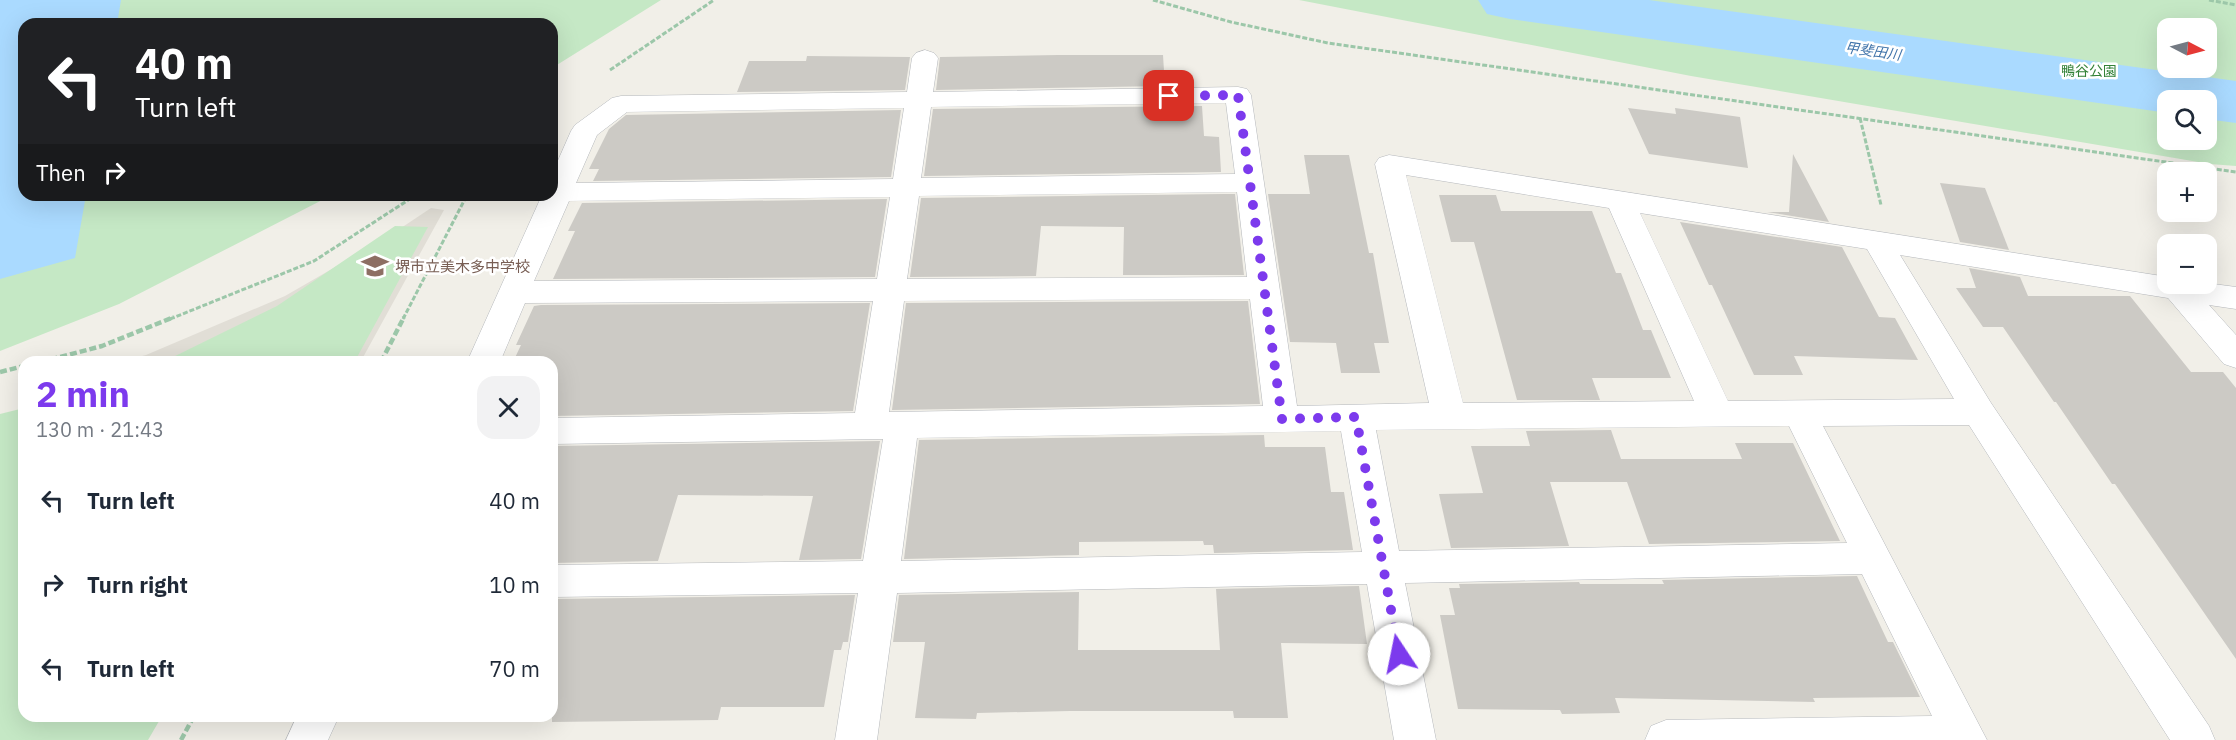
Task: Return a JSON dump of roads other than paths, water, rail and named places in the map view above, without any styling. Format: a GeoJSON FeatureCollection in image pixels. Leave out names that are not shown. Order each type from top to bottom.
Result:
{"type":"FeatureCollection","features":[{"type":"Feature","properties":{"kind":"street"},"geometry":{"type":"LineString","coordinates":[[856,740],[880,577],[890,289],[925,58]]}},
{"type":"Feature","properties":{"kind":"street"},"geometry":{"type":"LineString","coordinates":[[1250,183],[558,192],[585,131],[621,104],[1238,95],[1250,183],[1264,288],[1282,419]]}},
{"type":"Feature","properties":{"kind":"street"},"geometry":{"type":"LineString","coordinates":[[1449,416],[1389,164],[2157,285]]}},
{"type":"Feature","properties":{"kind":"street"},"geometry":{"type":"LineString","coordinates":[[486,356],[554,201]]}},
{"type":"Feature","properties":{"kind":"street"},"geometry":{"type":"LineString","coordinates":[[1620,201],[1718,414]]}},
{"type":"Feature","properties":{"kind":"street"},"geometry":{"type":"LineString","coordinates":[[1885,244],[1979,412],[2194,740]]}},
{"type":"Feature","properties":{"kind":"street"},"geometry":{"type":"LineString","coordinates":[[513,292],[1264,288]]}},
{"type":"Feature","properties":{"kind":"street"},"geometry":{"type":"LineString","coordinates":[[2181,294],[2236,356]]}},
{"type":"Feature","properties":{"kind":"street"},"geometry":{"type":"LineString","coordinates":[[2212,294],[2236,298]]}},
{"type":"Feature","properties":{"kind":"street"},"geometry":{"type":"LineString","coordinates":[[558,431],[1356,417],[1979,412]]}},
{"type":"Feature","properties":{"kind":"street"},"geometry":{"type":"LineString","coordinates":[[1666,740],[1965,738],[1800,414]]}},
{"type":"Feature","properties":{"kind":"street"},"geometry":{"type":"LineString","coordinates":[[1356,417],[1415,740]]}},
{"type":"Feature","properties":{"kind":"street"},"geometry":{"type":"LineString","coordinates":[[558,581],[1873,558]]}},
{"type":"Feature","properties":{"kind":"street"},"geometry":{"type":"LineString","coordinates":[[307,740],[315,722]]}},
{"type":"Feature","properties":{"kind":"water"},"geometry":{"type":"Polygon","coordinates":[[[0,0],[121,0],[118,18],[18,18],[18,201],[85,201],[75,258],[0,279],[0,0]]]}},
{"type":"Feature","properties":{"kind":"waterway","name":"甲斐田川"},"geometry":{"type":"LineString","coordinates":[[1510,0],[2236,102]]}},
{"type":"Feature","properties":{"kind":"place","name":"堺市立美木多中学校"},"geometry":{"type":"Point","coordinates":[375,266]}},
{"type":"Feature","properties":{"kind":"park label","name":"鴨谷公園"},"geometry":{"type":"Point","coordinates":[2089,71]}}]}
